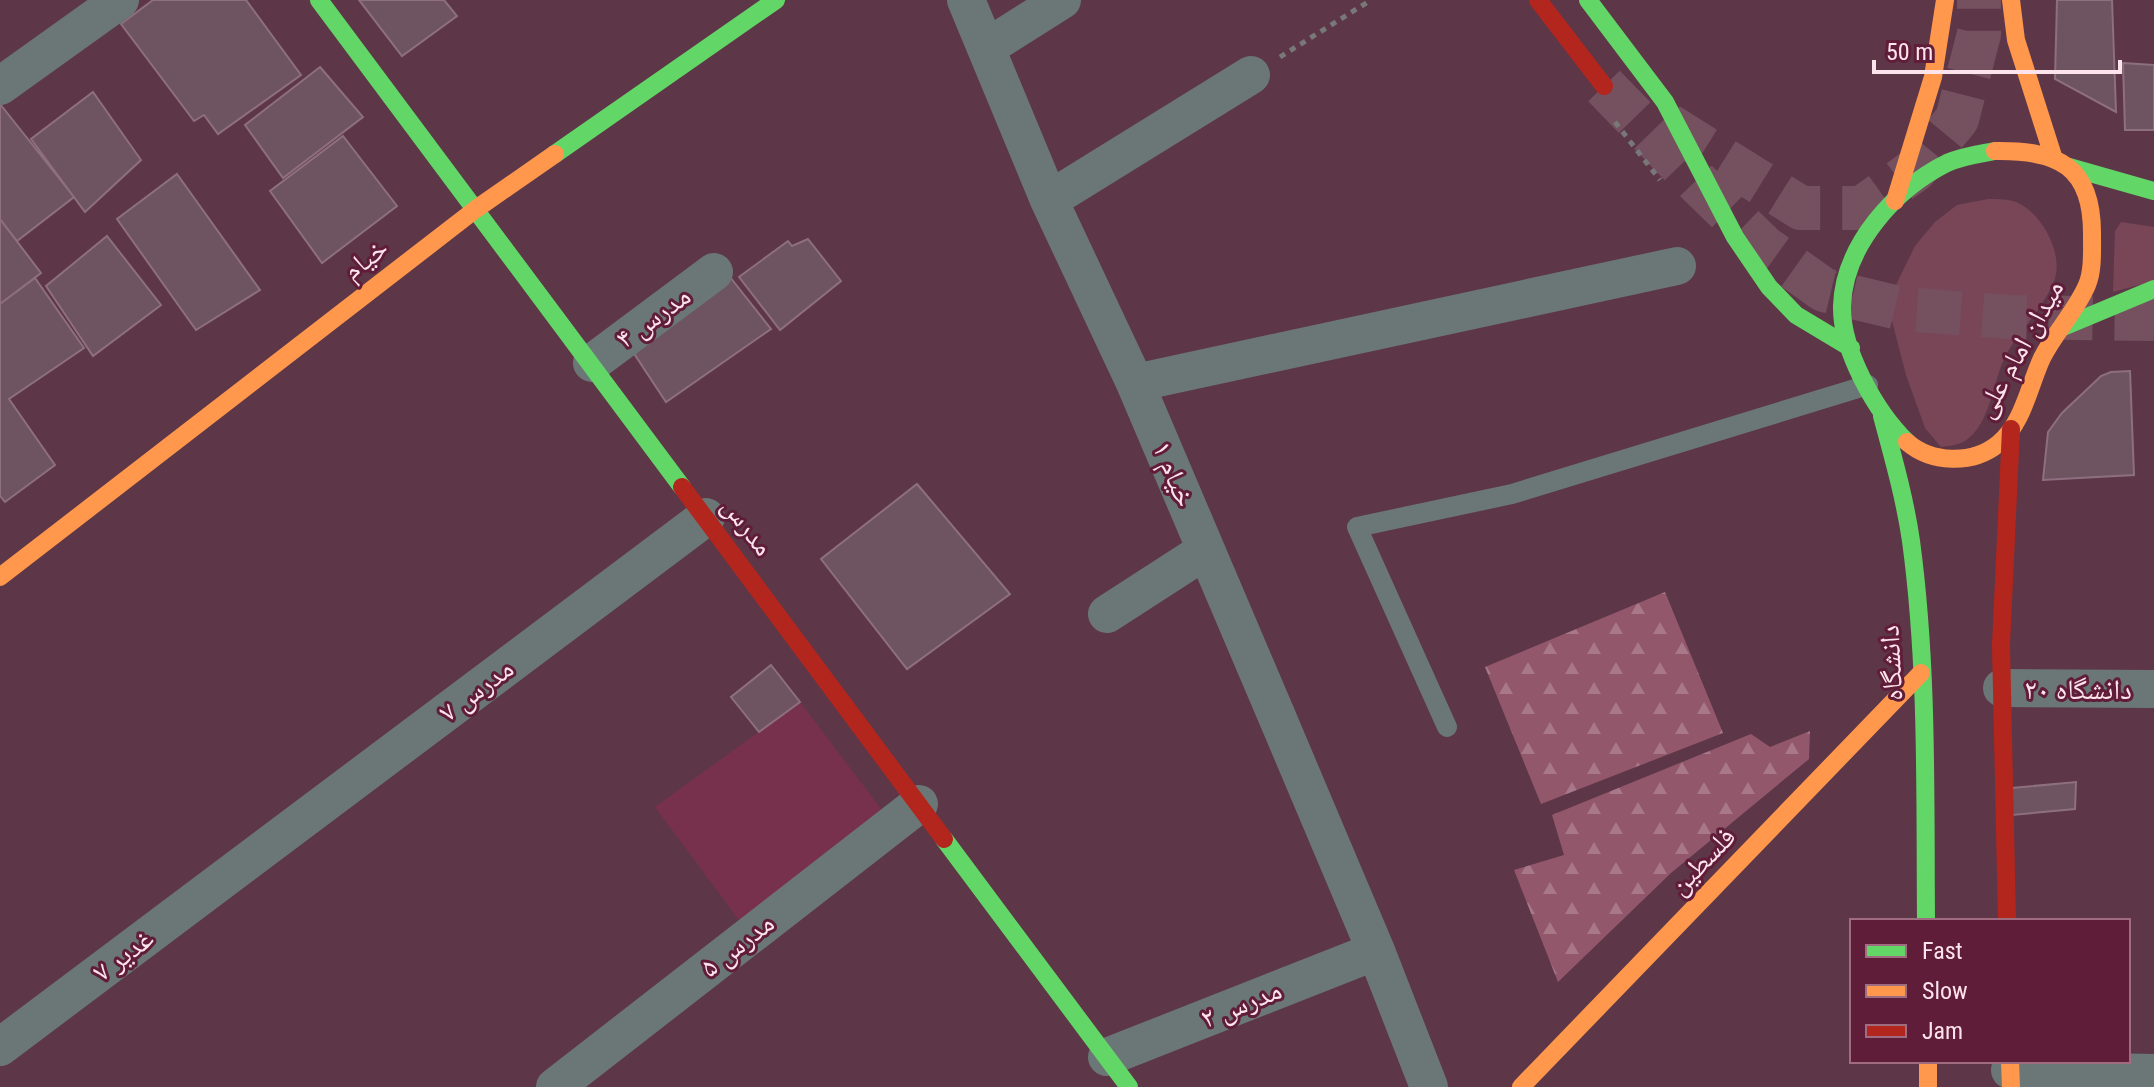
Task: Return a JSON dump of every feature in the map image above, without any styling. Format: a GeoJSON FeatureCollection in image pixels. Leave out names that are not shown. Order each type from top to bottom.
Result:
{"type":"FeatureCollection","features":[{"type":"Feature","properties":{"kind":"main road","name":"مدرس"},"geometry":{"type":"LineString","coordinates":[[319,0],[1118,1072]]}},
{"type":"Feature","properties":{"kind":"main road","name":"خیام"},"geometry":{"type":"LineString","coordinates":[[0,577],[476,209],[776,0]]}},
{"type":"Feature","properties":{"kind":"main road"},"geometry":{"type":"LineString","coordinates":[[1538,0],[1604,86]]}},
{"type":"Feature","properties":{"kind":"main road"},"geometry":{"type":"LineString","coordinates":[[1588,0],[1663,98],[1702,167],[1740,247],[1791,311],[1851,348]]}},
{"type":"Feature","properties":{"kind":"main road"},"geometry":{"type":"LineString","coordinates":[[1895,201],[1932,86],[1941,48],[1945,0]]}},
{"type":"Feature","properties":{"kind":"main road"},"geometry":{"type":"LineString","coordinates":[[2011,0],[2016,40],[2061,162],[2154,191]]}},
{"type":"Feature","properties":{"kind":"main road","name":"میدان امام علی"},"geometry":{"type":"LineString","coordinates":[[1995,151],[2027,151],[2061,162],[2082,181],[2090,203],[2094,232],[2089,281],[2063,327],[2046,349],[2011,429],[1996,446],[1949,459],[1931,458],[1899,436],[1879,406],[1851,348],[1842,311],[1842,291],[1855,255],[1877,221],[1895,201],[1922,177],[1968,156],[1995,151]]}},
{"type":"Feature","properties":{"kind":"main road"},"geometry":{"type":"LineString","coordinates":[[2063,327],[2154,289]]}},
{"type":"Feature","properties":{"kind":"main road","name":"دانشگاه"},"geometry":{"type":"LineString","coordinates":[[1879,406],[1911,534],[1921,673],[1926,919]]}},
{"type":"Feature","properties":{"kind":"main road"},"geometry":{"type":"LineString","coordinates":[[2007,919],[2001,645],[2011,429]]}},
{"type":"Feature","properties":{"kind":"main road","name":"فلسطین"},"geometry":{"type":"LineString","coordinates":[[1521,1087],[1921,673]]}},
{"type":"Feature","properties":{"kind":"main road"},"geometry":{"type":"LineString","coordinates":[[1928,1063],[1928,1087]]}},
{"type":"Feature","properties":{"kind":"street"},"geometry":{"type":"LineString","coordinates":[[0,86],[120,0]]}},
{"type":"Feature","properties":{"kind":"street","name":"خیام ۱"},"geometry":{"type":"LineString","coordinates":[[966,0],[1049,200],[1135,383],[1376,951],[1429,1087]]}},
{"type":"Feature","properties":{"kind":"street"},"geometry":{"type":"LineString","coordinates":[[986,48],[1062,0]]}},
{"type":"Feature","properties":{"kind":"street"},"geometry":{"type":"LineString","coordinates":[[1049,200],[1251,75]]}},
{"type":"Feature","properties":{"kind":"street"},"geometry":{"type":"LineString","coordinates":[[1135,383],[1677,266]]}},
{"type":"Feature","properties":{"kind":"street","name":"مدرس ۴"},"geometry":{"type":"LineString","coordinates":[[592,363],[714,272]]}},
{"type":"Feature","properties":{"kind":"street","name":"مدرس ۷"},"geometry":{"type":"LineString","coordinates":[[246,862],[706,517]]}},
{"type":"Feature","properties":{"kind":"street"},"geometry":{"type":"LineString","coordinates":[[1107,614],[1206,550]]}},
{"type":"Feature","properties":{"kind":"street","name":"دانشگاه ۲۰"},"geometry":{"type":"LineString","coordinates":[[2002,688],[2154,689]]}},
{"type":"Feature","properties":{"kind":"street","name":"مدرس ۵"},"geometry":{"type":"LineString","coordinates":[[555,1087],[919,804]]}},
{"type":"Feature","properties":{"kind":"street","name":"غدیر ۷"},"geometry":{"type":"LineString","coordinates":[[0,1047],[246,862]]}},
{"type":"Feature","properties":{"kind":"street","name":"مدرس ۲"},"geometry":{"type":"LineString","coordinates":[[1118,1072],[1376,951]]}},
{"type":"Feature","properties":{"kind":"street"},"geometry":{"type":"LineString","coordinates":[[2010,1073],[2154,1073]]}},
{"type":"Feature","properties":{"kind":"lane"},"geometry":{"type":"LineString","coordinates":[[1447,727],[1357,527],[1512,494],[1868,385]]}},
{"type":"Feature","properties":{"kind":"path"},"geometry":{"type":"LineString","coordinates":[[1251,75],[1371,0]]}},
{"type":"Feature","properties":{"kind":"path"},"geometry":{"type":"LineString","coordinates":[[1612,117],[1669,192]]}},
{"type":"Feature","properties":{"kind":"shaded area"},"geometry":{"type":"Polygon","coordinates":[[[1988,199],[2013,201],[2032,213],[2048,234],[2057,270],[2044,300],[2007,353],[1981,423],[1965,441],[1941,447],[1925,428],[1906,375],[1891,317],[1892,293],[1915,246],[1935,222],[1957,205],[1988,199]]]}},
{"type":"Feature","properties":{"kind":"shaded area"},"geometry":{"type":"Polygon","coordinates":[[[2121,222],[2154,227],[2154,281],[2113,292],[2115,231],[2121,222]]]}},
{"type":"Feature","properties":{"kind":"shaded area"},"geometry":{"type":"Polygon","coordinates":[[[800,702],[885,814],[739,920],[655,807],[800,702]]]}},
{"type":"Feature","properties":{"kind":"green space"},"geometry":{"type":"Polygon","coordinates":[[[1665,592],[1723,733],[1541,804],[1485,667],[1665,592]]]}},
{"type":"Feature","properties":{"kind":"green space"},"geometry":{"type":"Polygon","coordinates":[[[1810,731],[1809,759],[1671,873],[1558,982],[1514,870],[1564,855],[1552,815],[1751,734],[1770,747],[1810,731]]]}},
{"type":"Feature","properties":{"kind":"building"},"geometry":{"type":"Polygon","coordinates":[[[153,0],[246,0],[301,75],[218,134],[204,115],[194,121],[121,24],[153,0]]]}},
{"type":"Feature","properties":{"kind":"building"},"geometry":{"type":"Polygon","coordinates":[[[359,0],[444,0],[457,16],[402,56],[359,0]]]}},
{"type":"Feature","properties":{"kind":"building"},"geometry":{"type":"Polygon","coordinates":[[[2057,0],[2112,0],[2116,112],[2055,79],[2057,0]]]}},
{"type":"Feature","properties":{"kind":"building"},"geometry":{"type":"Polygon","coordinates":[[[2123,63],[2154,65],[2154,130],[2125,130],[2123,63]]]}},
{"type":"Feature","properties":{"kind":"building"},"geometry":{"type":"Polygon","coordinates":[[[320,67],[363,117],[283,178],[245,125],[320,67]]]}},
{"type":"Feature","properties":{"kind":"building"},"geometry":{"type":"Polygon","coordinates":[[[93,92],[141,160],[85,212],[31,139],[93,92]]]}},
{"type":"Feature","properties":{"kind":"building"},"geometry":{"type":"Polygon","coordinates":[[[0,104],[74,197],[17,241],[0,219],[0,104]]]}},
{"type":"Feature","properties":{"kind":"building"},"geometry":{"type":"Polygon","coordinates":[[[343,136],[397,206],[322,263],[270,191],[343,136]]]}},
{"type":"Feature","properties":{"kind":"building"},"geometry":{"type":"Polygon","coordinates":[[[177,174],[260,290],[196,330],[117,219],[177,174]]]}},
{"type":"Feature","properties":{"kind":"building"},"geometry":{"type":"Polygon","coordinates":[[[0,219],[41,273],[0,304],[0,219]]]}},
{"type":"Feature","properties":{"kind":"building"},"geometry":{"type":"Polygon","coordinates":[[[107,236],[161,305],[93,356],[46,286],[107,236]]]}},
{"type":"Feature","properties":{"kind":"building"},"geometry":{"type":"Polygon","coordinates":[[[808,239],[841,281],[780,330],[739,277],[788,241],[792,246],[808,239]]]}},
{"type":"Feature","properties":{"kind":"building"},"geometry":{"type":"Polygon","coordinates":[[[730,277],[771,329],[666,402],[635,355],[639,343],[730,277]]]}},
{"type":"Feature","properties":{"kind":"building"},"geometry":{"type":"Polygon","coordinates":[[[35,278],[84,348],[9,399],[55,465],[5,502],[0,496],[0,304],[35,278]]]}},
{"type":"Feature","properties":{"kind":"building"},"geometry":{"type":"Polygon","coordinates":[[[2130,371],[2134,475],[2043,480],[2048,432],[2062,413],[2101,376],[2130,371]]]}},
{"type":"Feature","properties":{"kind":"building"},"geometry":{"type":"Polygon","coordinates":[[[917,484],[1010,594],[907,669],[821,559],[917,484]]]}},
{"type":"Feature","properties":{"kind":"building"},"geometry":{"type":"Polygon","coordinates":[[[771,665],[800,702],[759,732],[731,697],[771,665]]]}},
{"type":"Feature","properties":{"kind":"building"},"geometry":{"type":"Polygon","coordinates":[[[2076,782],[2075,809],[2012,815],[2012,788],[2076,782]]]}},
{"type":"Feature","properties":{"kind":"tunnel"},"geometry":{"type":"LineString","coordinates":[[1668,125],[1801,208],[1862,208],[1915,170],[1957,119],[1979,34],[1979,0]]}},
{"type":"Feature","properties":{"kind":"tunnel"},"geometry":{"type":"LineString","coordinates":[[1604,86],[1764,247],[1824,290],[1903,309],[2010,317],[2154,319]]}},
{"type":"Feature","properties":{"kind":"traffic: fast"},"geometry":{"type":"LineString","coordinates":[[319,0],[682,487]]}},
{"type":"Feature","properties":{"kind":"traffic: fast"},"geometry":{"type":"LineString","coordinates":[[555,154],[776,0]]}},
{"type":"Feature","properties":{"kind":"traffic: fast"},"geometry":{"type":"LineString","coordinates":[[1588,0],[1665,102],[1735,237],[1769,287],[1796,315],[1851,348]]}},
{"type":"Feature","properties":{"kind":"traffic: fast"},"geometry":{"type":"LineString","coordinates":[[1907,442],[1873,397],[1854,360],[1843,323],[1845,283],[1862,241],[1891,204],[1909,188],[1947,163],[1995,151]]}},
{"type":"Feature","properties":{"kind":"traffic: fast"},"geometry":{"type":"LineString","coordinates":[[2069,167],[2154,191]]}},
{"type":"Feature","properties":{"kind":"traffic: fast"},"geometry":{"type":"LineString","coordinates":[[2063,327],[2154,289]]}},
{"type":"Feature","properties":{"kind":"traffic: fast"},"geometry":{"type":"LineString","coordinates":[[1882,416],[1905,510],[1916,588],[1924,731],[1926,919]]}},
{"type":"Feature","properties":{"kind":"traffic: fast"},"geometry":{"type":"LineString","coordinates":[[944,839],[1129,1087]]}},
{"type":"Feature","properties":{"kind":"traffic: slow"},"geometry":{"type":"LineString","coordinates":[[1895,201],[1933,77],[1945,0]]}},
{"type":"Feature","properties":{"kind":"traffic: slow"},"geometry":{"type":"LineString","coordinates":[[2011,0],[2016,40],[2053,156]]}},
{"type":"Feature","properties":{"kind":"traffic: slow"},"geometry":{"type":"LineString","coordinates":[[1907,442],[1928,454],[1952,459],[1988,451],[2007,436],[2024,404],[2042,358],[2089,280],[2091,212],[2078,178],[2068,167],[2054,159],[2017,151],[1995,151]]}},
{"type":"Feature","properties":{"kind":"traffic: slow"},"geometry":{"type":"LineString","coordinates":[[0,577],[476,209],[555,154]]}},
{"type":"Feature","properties":{"kind":"traffic: slow"},"geometry":{"type":"LineString","coordinates":[[1521,1087],[1921,673]]}},
{"type":"Feature","properties":{"kind":"traffic: slow"},"geometry":{"type":"LineString","coordinates":[[1928,1063],[1928,1087]]}},
{"type":"Feature","properties":{"kind":"traffic: slow"},"geometry":{"type":"LineString","coordinates":[[2010,1063],[2011,1087]]}},
{"type":"Feature","properties":{"kind":"traffic: jam"},"geometry":{"type":"LineString","coordinates":[[1538,0],[1604,86]]}},
{"type":"Feature","properties":{"kind":"traffic: jam"},"geometry":{"type":"LineString","coordinates":[[2007,919],[2001,645],[2011,429]]}},
{"type":"Feature","properties":{"kind":"traffic: jam"},"geometry":{"type":"LineString","coordinates":[[682,487],[944,839]]}}]}
